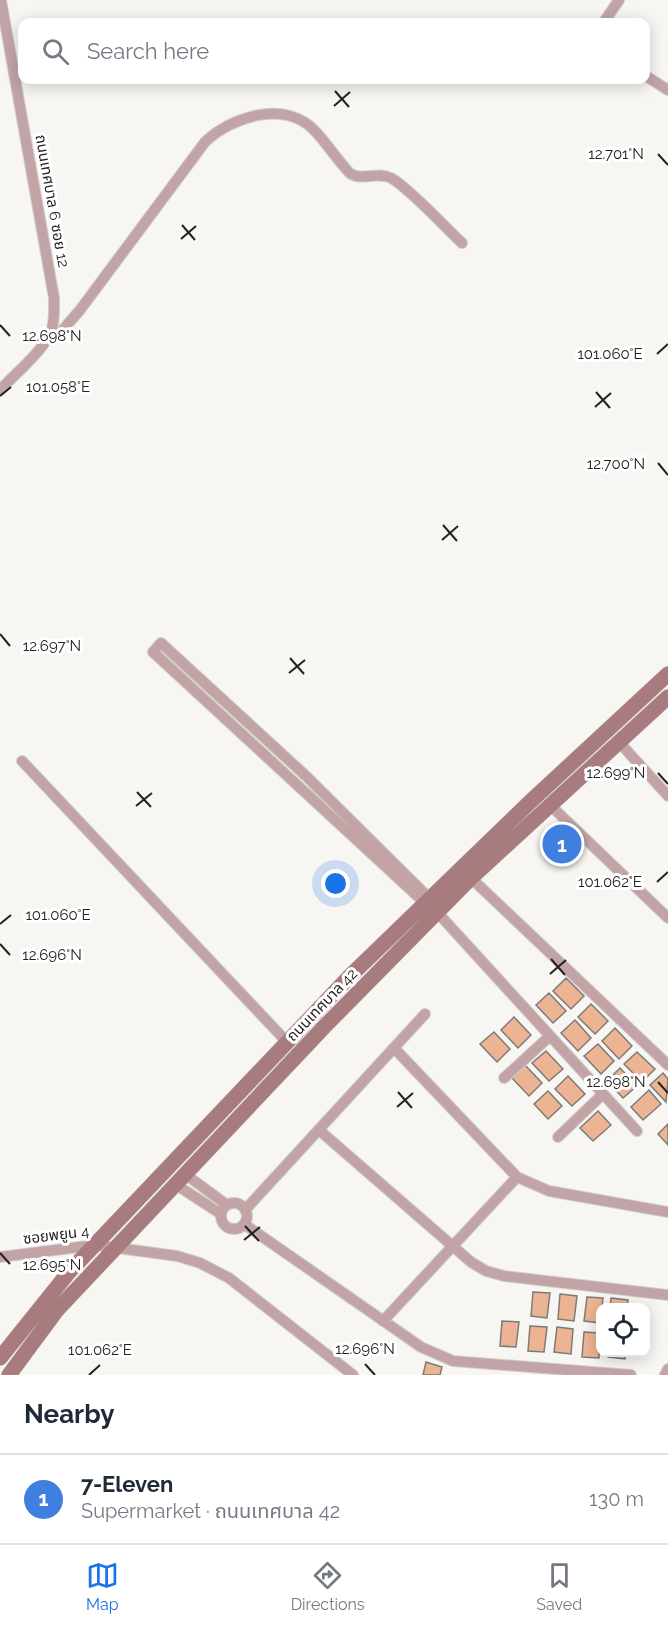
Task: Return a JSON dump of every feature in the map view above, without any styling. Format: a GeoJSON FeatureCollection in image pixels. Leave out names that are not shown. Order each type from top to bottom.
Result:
{"type":"FeatureCollection","features":[{"type":"Feature","properties":{"kind":"street","name":"ถนนเทศบาล 6 ซอย 12"},"geometry":{"type":"LineString","coordinates":[[0,390],[47,338],[54,315],[54,298],[1,0]]}},
{"type":"Feature","properties":{"kind":"street"},"geometry":{"type":"LineString","coordinates":[[607,18],[619,0]]}},
{"type":"Feature","properties":{"kind":"street"},"geometry":{"type":"LineString","coordinates":[[650,78],[668,90]]}},
{"type":"Feature","properties":{"kind":"street"},"geometry":{"type":"LineString","coordinates":[[47,338],[60,333],[73,319],[205,142],[226,126],[253,116],[275,115],[306,122],[339,156],[348,171],[359,177],[376,173],[392,178],[462,243]]}},
{"type":"Feature","properties":{"kind":"street"},"geometry":{"type":"LineString","coordinates":[[430,904],[296,786],[153,652],[161,643],[306,776],[430,904],[637,1131]]}},
{"type":"Feature","properties":{"kind":"street","name":"ถนนเทศบาล 42"},"geometry":{"type":"LineString","coordinates":[[0,1358],[53,1289],[286,1041],[668,674]]}},
{"type":"Feature","properties":{"kind":"street","name":"ถนนเทศบาล 42"},"geometry":{"type":"LineString","coordinates":[[9,1375],[57,1310],[180,1179],[430,904],[471,878],[668,698]]}},
{"type":"Feature","properties":{"kind":"street"},"geometry":{"type":"LineString","coordinates":[[233,728],[243,718]]}},
{"type":"Feature","properties":{"kind":"street"},"geometry":{"type":"LineString","coordinates":[[619,742],[668,796]]}},
{"type":"Feature","properties":{"kind":"street"},"geometry":{"type":"LineString","coordinates":[[22,761],[286,1041]]}},
{"type":"Feature","properties":{"kind":"street"},"geometry":{"type":"LineString","coordinates":[[296,786],[306,776]]}},
{"type":"Feature","properties":{"kind":"street"},"geometry":{"type":"LineString","coordinates":[[550,805],[668,918]]}},
{"type":"Feature","properties":{"kind":"street"},"geometry":{"type":"LineString","coordinates":[[471,878],[668,1065]]}},
{"type":"Feature","properties":{"kind":"street"},"geometry":{"type":"LineString","coordinates":[[245,1210],[425,1014]]}},
{"type":"Feature","properties":{"kind":"street"},"geometry":{"type":"LineString","coordinates":[[504,1078],[550,1036]]}},
{"type":"Feature","properties":{"kind":"street"},"geometry":{"type":"LineString","coordinates":[[394,1048],[517,1177],[549,1191],[668,1212]]}},
{"type":"Feature","properties":{"kind":"street"},"geometry":{"type":"LineString","coordinates":[[558,1137],[603,1094]]}},
{"type":"Feature","properties":{"kind":"street"},"geometry":{"type":"LineString","coordinates":[[319,1130],[452,1246],[486,1271],[504,1276],[668,1295]]}},
{"type":"Feature","properties":{"kind":"street"},"geometry":{"type":"LineString","coordinates":[[383,1322],[517,1177]]}},
{"type":"Feature","properties":{"kind":"street"},"geometry":{"type":"LineString","coordinates":[[180,1179],[224,1209]]}},
{"type":"Feature","properties":{"kind":"street"},"geometry":{"type":"LineString","coordinates":[[238,1204],[245,1210],[244,1224],[236,1229],[230,1228],[222,1221],[224,1209],[238,1204]]}},
{"type":"Feature","properties":{"kind":"street"},"geometry":{"type":"LineString","coordinates":[[244,1224],[420,1347],[453,1361],[631,1375]]}},
{"type":"Feature","properties":{"kind":"street","name":"ซอยพยูน 4"},"geometry":{"type":"LineString","coordinates":[[0,1257],[95,1245],[177,1256],[216,1270],[353,1375]]}},
{"type":"Feature","properties":{"kind":"street"},"geometry":{"type":"LineString","coordinates":[[665,1375],[668,1369]]}},
{"type":"Feature","properties":{"kind":"building"},"geometry":{"type":"Polygon","coordinates":[[[566,978],[584,996],[571,1009],[553,991],[566,978]]]}},
{"type":"Feature","properties":{"kind":"building"},"geometry":{"type":"Polygon","coordinates":[[[549,993],[566,1011],[553,1023],[536,1005],[549,993]]]}},
{"type":"Feature","properties":{"kind":"building"},"geometry":{"type":"Polygon","coordinates":[[[591,1004],[608,1021],[595,1034],[578,1017],[591,1004]]]}},
{"type":"Feature","properties":{"kind":"building"},"geometry":{"type":"Polygon","coordinates":[[[514,1017],[531,1035],[518,1048],[501,1030],[514,1017]]]}},
{"type":"Feature","properties":{"kind":"building"},"geometry":{"type":"Polygon","coordinates":[[[575,1020],[591,1038],[578,1051],[561,1033],[575,1020]]]}},
{"type":"Feature","properties":{"kind":"building"},"geometry":{"type":"Polygon","coordinates":[[[615,1028],[632,1046],[619,1059],[602,1041],[615,1028]]]}},
{"type":"Feature","properties":{"kind":"building"},"geometry":{"type":"Polygon","coordinates":[[[494,1032],[510,1049],[497,1062],[480,1044],[494,1032]]]}},
{"type":"Feature","properties":{"kind":"building"},"geometry":{"type":"Polygon","coordinates":[[[598,1044],[614,1061],[601,1074],[584,1056],[598,1044]]]}},
{"type":"Feature","properties":{"kind":"building"},"geometry":{"type":"Polygon","coordinates":[[[546,1051],[563,1069],[549,1081],[532,1063],[546,1051]]]}},
{"type":"Feature","properties":{"kind":"building"},"geometry":{"type":"Polygon","coordinates":[[[637,1052],[655,1069],[642,1082],[624,1064],[637,1052]]]}},
{"type":"Feature","properties":{"kind":"building"},"geometry":{"type":"Polygon","coordinates":[[[525,1065],[542,1083],[529,1096],[512,1078],[525,1065]]]}},
{"type":"Feature","properties":{"kind":"building"},"geometry":{"type":"Polygon","coordinates":[[[620,1068],[637,1086],[623,1098],[607,1081],[620,1068]]]}},
{"type":"Feature","properties":{"kind":"building"},"geometry":{"type":"Polygon","coordinates":[[[663,1073],[668,1079],[666,1102],[650,1085],[663,1073]]]}},
{"type":"Feature","properties":{"kind":"building"},"geometry":{"type":"Polygon","coordinates":[[[568,1076],[585,1094],[572,1106],[555,1089],[568,1076]]]}},
{"type":"Feature","properties":{"kind":"building"},"geometry":{"type":"Polygon","coordinates":[[[649,1090],[661,1104],[643,1120],[631,1107],[649,1090]]]}},
{"type":"Feature","properties":{"kind":"building"},"geometry":{"type":"Polygon","coordinates":[[[548,1091],[562,1106],[548,1119],[534,1104],[548,1091]]]}},
{"type":"Feature","properties":{"kind":"building"},"geometry":{"type":"Polygon","coordinates":[[[598,1111],[611,1125],[593,1141],[580,1128],[598,1111]]]}},
{"type":"Feature","properties":{"kind":"building"},"geometry":{"type":"Polygon","coordinates":[[[668,1124],[668,1145],[658,1134],[668,1124]]]}},
{"type":"Feature","properties":{"kind":"building"},"geometry":{"type":"Polygon","coordinates":[[[533,1292],[550,1293],[547,1318],[531,1316],[533,1292]]]}},
{"type":"Feature","properties":{"kind":"building"},"geometry":{"type":"Polygon","coordinates":[[[560,1294],[577,1296],[574,1321],[558,1319],[560,1294]]]}},
{"type":"Feature","properties":{"kind":"building"},"geometry":{"type":"Polygon","coordinates":[[[587,1297],[603,1298],[602,1303],[596,1303],[596,1322],[584,1321],[587,1297]]]}},
{"type":"Feature","properties":{"kind":"building"},"geometry":{"type":"Polygon","coordinates":[[[611,1298],[628,1300],[628,1303],[610,1303],[611,1298]]]}},
{"type":"Feature","properties":{"kind":"building"},"geometry":{"type":"Polygon","coordinates":[[[502,1321],[519,1322],[516,1347],[500,1346],[502,1321]]]}},
{"type":"Feature","properties":{"kind":"building"},"geometry":{"type":"Polygon","coordinates":[[[530,1326],[547,1327],[544,1352],[528,1351],[530,1326]]]}},
{"type":"Feature","properties":{"kind":"building"},"geometry":{"type":"Polygon","coordinates":[[[557,1327],[573,1329],[571,1354],[554,1352],[557,1327]]]}},
{"type":"Feature","properties":{"kind":"building"},"geometry":{"type":"Polygon","coordinates":[[[584,1332],[596,1333],[596,1357],[599,1358],[582,1357],[584,1332]]]}},
{"type":"Feature","properties":{"kind":"building"},"geometry":{"type":"Polygon","coordinates":[[[426,1362],[442,1367],[440,1375],[423,1375],[426,1362]]]}},
{"type":"Feature","properties":{"kind":"place","name":"7-Eleven"},"geometry":{"type":"Point","coordinates":[562,844]}}]}
